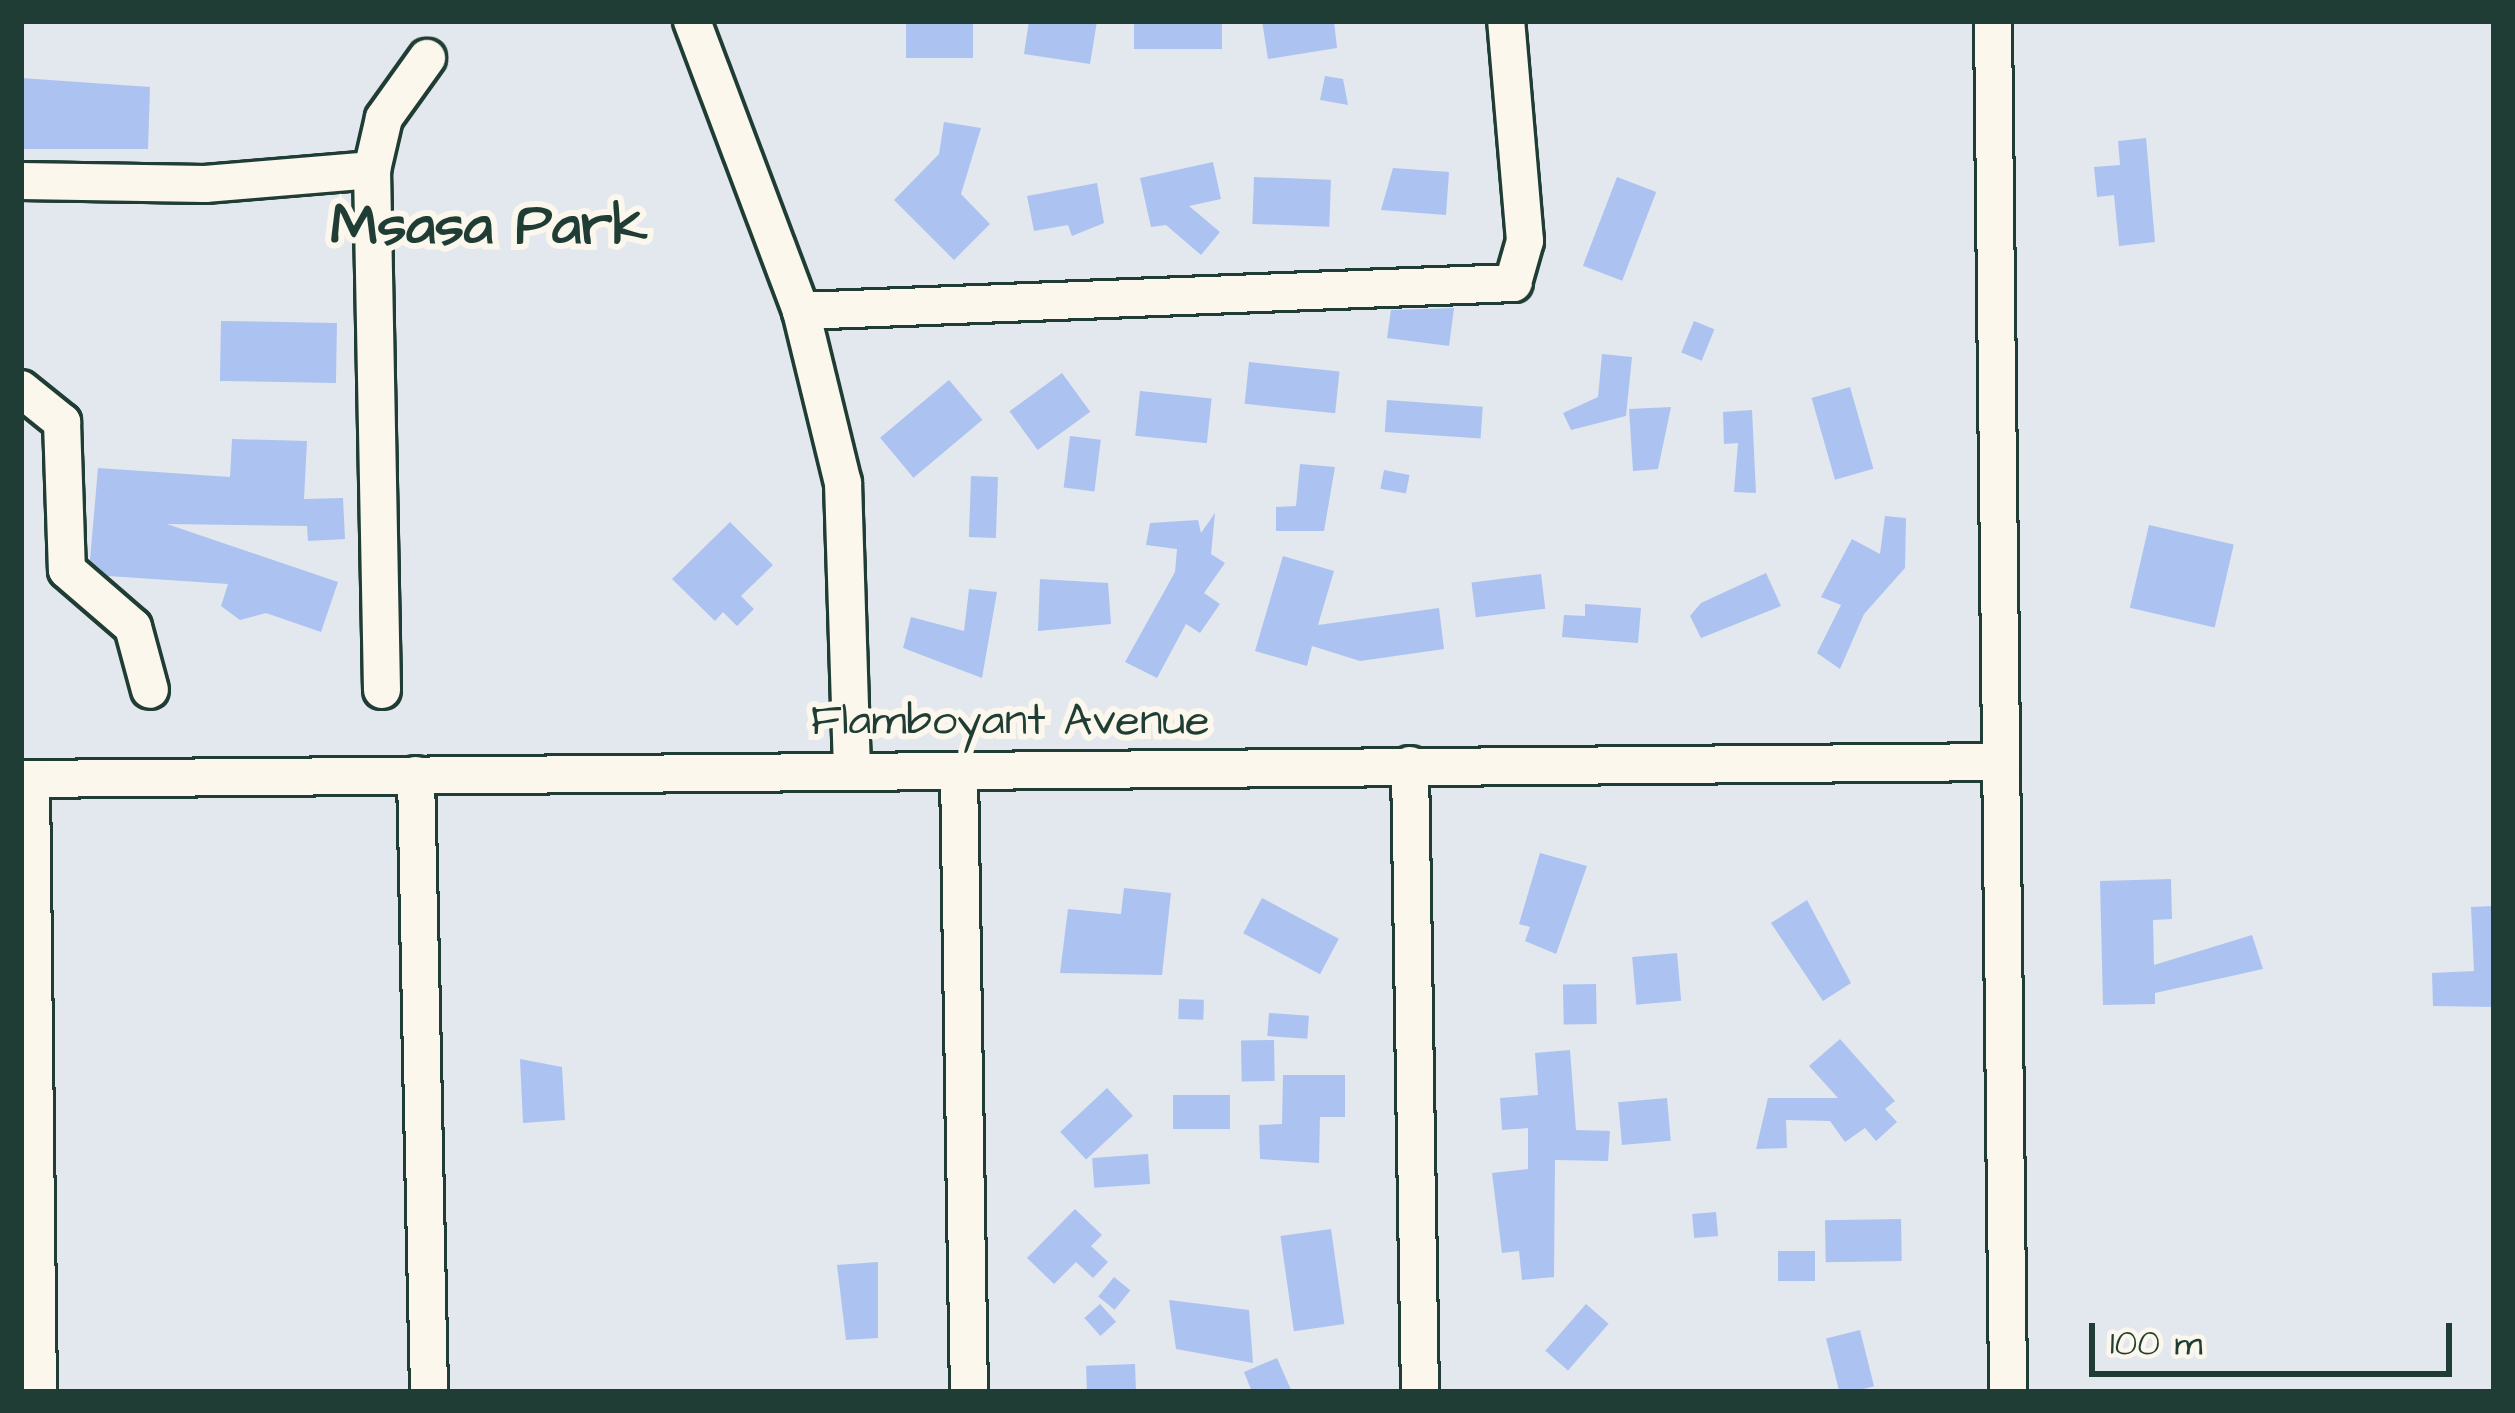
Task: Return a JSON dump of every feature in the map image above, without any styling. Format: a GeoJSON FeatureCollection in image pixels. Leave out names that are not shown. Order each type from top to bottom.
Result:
{"type":"FeatureCollection","features":[{"type":"Feature","properties":{"kind":"street"},"geometry":{"type":"LineString","coordinates":[[692,21],[801,311],[843,483],[851,771]]}},
{"type":"Feature","properties":{"kind":"street"},"geometry":{"type":"LineString","coordinates":[[801,311],[1513,284],[1525,241],[1506,21]]}},
{"type":"Feature","properties":{"kind":"street"},"geometry":{"type":"LineString","coordinates":[[1993,21],[2008,1392]]}},
{"type":"Feature","properties":{"kind":"street"},"geometry":{"type":"LineString","coordinates":[[382,690],[372,170],[385,118],[427,58]]}},
{"type":"Feature","properties":{"kind":"street"},"geometry":{"type":"LineString","coordinates":[[21,181],[205,184],[372,170]]}},
{"type":"Feature","properties":{"kind":"street"},"geometry":{"type":"LineString","coordinates":[[21,389],[62,422],[67,570],[133,627],[150,690]]}},
{"type":"Feature","properties":{"kind":"street","name":"Flamboyant Avenue"},"geometry":{"type":"LineString","coordinates":[[26,779],[2000,762]]}},
{"type":"Feature","properties":{"kind":"street"},"geometry":{"type":"LineString","coordinates":[[1410,765],[1420,1392]]}},
{"type":"Feature","properties":{"kind":"street"},"geometry":{"type":"LineString","coordinates":[[959,772],[969,1392]]}},
{"type":"Feature","properties":{"kind":"street"},"geometry":{"type":"LineString","coordinates":[[416,775],[429,1392]]}},
{"type":"Feature","properties":{"kind":"street"},"geometry":{"type":"LineString","coordinates":[[26,779],[38,1392]]}},
{"type":"Feature","properties":{"kind":"building"},"geometry":{"type":"Polygon","coordinates":[[[906,21],[973,21],[973,58],[906,58],[906,21]]]}},
{"type":"Feature","properties":{"kind":"building"},"geometry":{"type":"Polygon","coordinates":[[[1029,21],[1097,21],[1090,64],[1024,54],[1029,21]]]}},
{"type":"Feature","properties":{"kind":"building"},"geometry":{"type":"Polygon","coordinates":[[[1134,21],[1222,21],[1222,49],[1134,49],[1134,21]]]}},
{"type":"Feature","properties":{"kind":"building"},"geometry":{"type":"Polygon","coordinates":[[[1262,21],[1334,21],[1337,48],[1268,59],[1262,21]]]}},
{"type":"Feature","properties":{"kind":"building"},"geometry":{"type":"Polygon","coordinates":[[[1325,76],[1343,79],[1348,105],[1320,100],[1325,76]]]}},
{"type":"Feature","properties":{"kind":"building"},"geometry":{"type":"Polygon","coordinates":[[[21,78],[150,87],[148,149],[21,149],[21,78]]]}},
{"type":"Feature","properties":{"kind":"building"},"geometry":{"type":"Polygon","coordinates":[[[944,122],[981,128],[961,194],[990,224],[954,260],[894,200],[939,154],[944,122]]]}},
{"type":"Feature","properties":{"kind":"building"},"geometry":{"type":"Polygon","coordinates":[[[2146,138],[2155,242],[2119,246],[2114,195],[2097,197],[2094,167],[2120,165],[2118,141],[2146,138]]]}},
{"type":"Feature","properties":{"kind":"building"},"geometry":{"type":"Polygon","coordinates":[[[1213,162],[1221,199],[1189,206],[1220,232],[1201,255],[1166,225],[1151,227],[1140,178],[1213,162]]]}},
{"type":"Feature","properties":{"kind":"building"},"geometry":{"type":"Polygon","coordinates":[[[1393,168],[1449,172],[1446,215],[1381,210],[1393,168]]]}},
{"type":"Feature","properties":{"kind":"building"},"geometry":{"type":"Polygon","coordinates":[[[1254,177],[1331,180],[1329,227],[1252,224],[1254,177]]]}},
{"type":"Feature","properties":{"kind":"building"},"geometry":{"type":"Polygon","coordinates":[[[1617,177],[1656,192],[1622,281],[1583,266],[1617,177]]]}},
{"type":"Feature","properties":{"kind":"building"},"geometry":{"type":"Polygon","coordinates":[[[1097,183],[1104,223],[1072,236],[1068,225],[1034,231],[1027,196],[1097,183]]]}},
{"type":"Feature","properties":{"kind":"building"},"geometry":{"type":"Polygon","coordinates":[[[1454,308],[1449,346],[1387,338],[1391,310],[1454,308]]]}},
{"type":"Feature","properties":{"kind":"building"},"geometry":{"type":"Polygon","coordinates":[[[221,321],[337,323],[336,383],[220,381],[221,321]]]}},
{"type":"Feature","properties":{"kind":"building"},"geometry":{"type":"Polygon","coordinates":[[[1694,321],[1714,329],[1702,361],[1681,353],[1694,321]]]}},
{"type":"Feature","properties":{"kind":"building"},"geometry":{"type":"Polygon","coordinates":[[[1602,354],[1632,357],[1626,416],[1571,430],[1563,413],[1598,397],[1602,354]]]}},
{"type":"Feature","properties":{"kind":"building"},"geometry":{"type":"Polygon","coordinates":[[[1249,362],[1340,372],[1335,413],[1245,404],[1249,362]]]}},
{"type":"Feature","properties":{"kind":"building"},"geometry":{"type":"Polygon","coordinates":[[[1062,373],[1090,412],[1038,450],[1009,411],[1062,373]]]}},
{"type":"Feature","properties":{"kind":"building"},"geometry":{"type":"Polygon","coordinates":[[[949,380],[982,420],[913,478],[880,438],[949,380]]]}},
{"type":"Feature","properties":{"kind":"building"},"geometry":{"type":"Polygon","coordinates":[[[1850,387],[1873,469],[1835,480],[1812,398],[1850,387]]]}},
{"type":"Feature","properties":{"kind":"building"},"geometry":{"type":"Polygon","coordinates":[[[1140,391],[1212,399],[1207,443],[1135,436],[1140,391]]]}},
{"type":"Feature","properties":{"kind":"building"},"geometry":{"type":"Polygon","coordinates":[[[1387,400],[1483,407],[1481,439],[1385,432],[1387,400]]]}},
{"type":"Feature","properties":{"kind":"building"},"geometry":{"type":"Polygon","coordinates":[[[1671,407],[1658,469],[1633,471],[1629,409],[1671,407]]]}},
{"type":"Feature","properties":{"kind":"building"},"geometry":{"type":"Polygon","coordinates":[[[1752,410],[1756,493],[1734,492],[1738,443],[1724,444],[1723,412],[1752,410]]]}},
{"type":"Feature","properties":{"kind":"building"},"geometry":{"type":"Polygon","coordinates":[[[1070,436],[1101,440],[1094,491],[1064,488],[1070,436]]]}},
{"type":"Feature","properties":{"kind":"building"},"geometry":{"type":"Polygon","coordinates":[[[232,439],[307,441],[304,499],[343,498],[345,539],[308,541],[307,526],[167,524],[338,582],[321,632],[266,613],[240,620],[221,606],[228,584],[108,576],[90,560],[98,468],[230,477],[232,439]]]}},
{"type":"Feature","properties":{"kind":"building"},"geometry":{"type":"Polygon","coordinates":[[[1300,464],[1335,467],[1324,531],[1276,531],[1276,507],[1296,506],[1300,464]]]}},
{"type":"Feature","properties":{"kind":"building"},"geometry":{"type":"Polygon","coordinates":[[[1384,470],[1410,475],[1406,494],[1380,489],[1384,470]]]}},
{"type":"Feature","properties":{"kind":"building"},"geometry":{"type":"Polygon","coordinates":[[[971,476],[998,477],[996,538],[969,537],[971,476]]]}},
{"type":"Feature","properties":{"kind":"building"},"geometry":{"type":"Polygon","coordinates":[[[1215,513],[1211,554],[1225,563],[1204,593],[1220,604],[1200,633],[1186,624],[1157,678],[1125,662],[1175,572],[1177,549],[1146,545],[1150,523],[1198,520],[1201,533],[1215,513]]]}},
{"type":"Feature","properties":{"kind":"building"},"geometry":{"type":"Polygon","coordinates":[[[1885,516],[1906,518],[1905,568],[1864,614],[1840,669],[1817,653],[1841,605],[1821,597],[1852,539],[1880,554],[1885,516]]]}},
{"type":"Feature","properties":{"kind":"building"},"geometry":{"type":"Polygon","coordinates":[[[730,522],[773,565],[741,596],[754,609],[737,626],[723,612],[715,621],[672,579],[730,522]]]}},
{"type":"Feature","properties":{"kind":"building"},"geometry":{"type":"Polygon","coordinates":[[[2149,525],[2234,545],[2215,627],[2130,608],[2149,525]]]}},
{"type":"Feature","properties":{"kind":"building"},"geometry":{"type":"Polygon","coordinates":[[[1283,556],[1334,571],[1318,625],[1439,608],[1444,649],[1360,661],[1312,646],[1307,666],[1255,651],[1283,556]]]}},
{"type":"Feature","properties":{"kind":"building"},"geometry":{"type":"Polygon","coordinates":[[[1766,573],[1781,606],[1701,638],[1690,616],[1701,603],[1766,573]]]}},
{"type":"Feature","properties":{"kind":"building"},"geometry":{"type":"Polygon","coordinates":[[[1541,574],[1545,609],[1476,617],[1472,583],[1541,574]]]}},
{"type":"Feature","properties":{"kind":"building"},"geometry":{"type":"Polygon","coordinates":[[[1040,579],[1108,583],[1111,624],[1038,631],[1040,579]]]}},
{"type":"Feature","properties":{"kind":"building"},"geometry":{"type":"Polygon","coordinates":[[[969,589],[997,592],[982,678],[903,648],[911,617],[964,631],[969,589]]]}},
{"type":"Feature","properties":{"kind":"building"},"geometry":{"type":"Polygon","coordinates":[[[1585,604],[1641,608],[1638,643],[1562,637],[1564,615],[1585,616],[1585,604]]]}},
{"type":"Feature","properties":{"kind":"building"},"geometry":{"type":"Polygon","coordinates":[[[1540,853],[1587,866],[1556,954],[1525,941],[1530,927],[1519,924],[1540,853]]]}},
{"type":"Feature","properties":{"kind":"building"},"geometry":{"type":"Polygon","coordinates":[[[2171,879],[2172,919],[2153,920],[2154,965],[2252,935],[2263,969],[2155,993],[2155,1004],[2103,1005],[2100,881],[2171,879]]]}},
{"type":"Feature","properties":{"kind":"building"},"geometry":{"type":"Polygon","coordinates":[[[1124,888],[1171,893],[1162,975],[1060,973],[1068,909],[1121,914],[1124,888]]]}},
{"type":"Feature","properties":{"kind":"building"},"geometry":{"type":"Polygon","coordinates":[[[1262,898],[1339,939],[1320,974],[1243,933],[1262,898]]]}},
{"type":"Feature","properties":{"kind":"building"},"geometry":{"type":"Polygon","coordinates":[[[1807,900],[1851,983],[1823,1001],[1771,923],[1807,900]]]}},
{"type":"Feature","properties":{"kind":"building"},"geometry":{"type":"Polygon","coordinates":[[[2494,906],[2494,1007],[2433,1006],[2432,973],[2474,971],[2471,907],[2494,906]]]}},
{"type":"Feature","properties":{"kind":"building"},"geometry":{"type":"Polygon","coordinates":[[[1677,953],[1681,1001],[1636,1005],[1632,957],[1677,953]]]}},
{"type":"Feature","properties":{"kind":"building"},"geometry":{"type":"Polygon","coordinates":[[[1596,984],[1597,1024],[1564,1025],[1563,985],[1596,984]]]}},
{"type":"Feature","properties":{"kind":"building"},"geometry":{"type":"Polygon","coordinates":[[[1179,999],[1204,1000],[1203,1020],[1178,1019],[1179,999]]]}},
{"type":"Feature","properties":{"kind":"building"},"geometry":{"type":"Polygon","coordinates":[[[1269,1013],[1309,1016],[1307,1039],[1267,1036],[1269,1013]]]}},
{"type":"Feature","properties":{"kind":"building"},"geometry":{"type":"Polygon","coordinates":[[[1840,1039],[1895,1101],[1885,1109],[1897,1122],[1876,1141],[1865,1128],[1845,1142],[1830,1121],[1786,1120],[1787,1148],[1756,1149],[1768,1098],[1838,1098],[1809,1066],[1840,1039]]]}},
{"type":"Feature","properties":{"kind":"building"},"geometry":{"type":"Polygon","coordinates":[[[1274,1040],[1275,1081],[1242,1082],[1241,1041],[1274,1040]]]}},
{"type":"Feature","properties":{"kind":"building"},"geometry":{"type":"Polygon","coordinates":[[[1570,1050],[1576,1130],[1610,1131],[1608,1161],[1555,1160],[1554,1277],[1522,1280],[1519,1251],[1502,1253],[1492,1173],[1528,1169],[1528,1128],[1502,1130],[1500,1098],[1538,1095],[1535,1053],[1570,1050]]]}},
{"type":"Feature","properties":{"kind":"building"},"geometry":{"type":"Polygon","coordinates":[[[520,1059],[562,1067],[565,1120],[523,1123],[520,1059]]]}},
{"type":"Feature","properties":{"kind":"building"},"geometry":{"type":"Polygon","coordinates":[[[1283,1075],[1345,1075],[1345,1117],[1320,1117],[1319,1163],[1260,1159],[1259,1125],[1282,1124],[1283,1075]]]}},
{"type":"Feature","properties":{"kind":"building"},"geometry":{"type":"Polygon","coordinates":[[[1107,1088],[1133,1116],[1086,1159],[1060,1132],[1107,1088]]]}},
{"type":"Feature","properties":{"kind":"building"},"geometry":{"type":"Polygon","coordinates":[[[1173,1095],[1230,1095],[1230,1129],[1173,1129],[1173,1095]]]}},
{"type":"Feature","properties":{"kind":"building"},"geometry":{"type":"Polygon","coordinates":[[[1667,1098],[1671,1141],[1622,1145],[1618,1102],[1667,1098]]]}},
{"type":"Feature","properties":{"kind":"building"},"geometry":{"type":"Polygon","coordinates":[[[1148,1154],[1150,1184],[1094,1188],[1092,1158],[1148,1154]]]}},
{"type":"Feature","properties":{"kind":"building"},"geometry":{"type":"Polygon","coordinates":[[[1075,1209],[1102,1235],[1091,1246],[1108,1262],[1093,1278],[1076,1262],[1054,1284],[1027,1258],[1075,1209]]]}},
{"type":"Feature","properties":{"kind":"building"},"geometry":{"type":"Polygon","coordinates":[[[1716,1212],[1718,1236],[1694,1238],[1692,1214],[1716,1212]]]}},
{"type":"Feature","properties":{"kind":"building"},"geometry":{"type":"Polygon","coordinates":[[[1901,1219],[1902,1261],[1826,1262],[1825,1220],[1901,1219]]]}},
{"type":"Feature","properties":{"kind":"building"},"geometry":{"type":"Polygon","coordinates":[[[1331,1229],[1344,1324],[1294,1331],[1280,1236],[1331,1229]]]}},
{"type":"Feature","properties":{"kind":"building"},"geometry":{"type":"Polygon","coordinates":[[[1778,1251],[1815,1251],[1815,1281],[1778,1281],[1778,1251]]]}},
{"type":"Feature","properties":{"kind":"building"},"geometry":{"type":"Polygon","coordinates":[[[878,1262],[878,1338],[846,1340],[837,1265],[878,1262]]]}},
{"type":"Feature","properties":{"kind":"building"},"geometry":{"type":"Polygon","coordinates":[[[1114,1277],[1130,1290],[1115,1310],[1098,1296],[1114,1277]]]}},
{"type":"Feature","properties":{"kind":"building"},"geometry":{"type":"Polygon","coordinates":[[[1169,1300],[1249,1310],[1253,1363],[1176,1349],[1169,1300]]]}},
{"type":"Feature","properties":{"kind":"building"},"geometry":{"type":"Polygon","coordinates":[[[1100,1304],[1116,1322],[1100,1336],[1084,1318],[1100,1304]]]}},
{"type":"Feature","properties":{"kind":"building"},"geometry":{"type":"Polygon","coordinates":[[[1586,1304],[1609,1324],[1568,1370],[1545,1351],[1586,1304]]]}},
{"type":"Feature","properties":{"kind":"building"},"geometry":{"type":"Polygon","coordinates":[[[1860,1330],[1874,1386],[1839,1392],[1826,1338],[1860,1330]]]}},
{"type":"Feature","properties":{"kind":"building"},"geometry":{"type":"Polygon","coordinates":[[[1277,1358],[1292,1392],[1252,1392],[1244,1372],[1277,1358]]]}},
{"type":"Feature","properties":{"kind":"building"},"geometry":{"type":"Polygon","coordinates":[[[1135,1364],[1136,1392],[1087,1392],[1086,1366],[1135,1364]]]}},
{"type":"Feature","properties":{"kind":"district","name":"Msasa Park"},"geometry":{"type":"Point","coordinates":[489,227]}}]}
